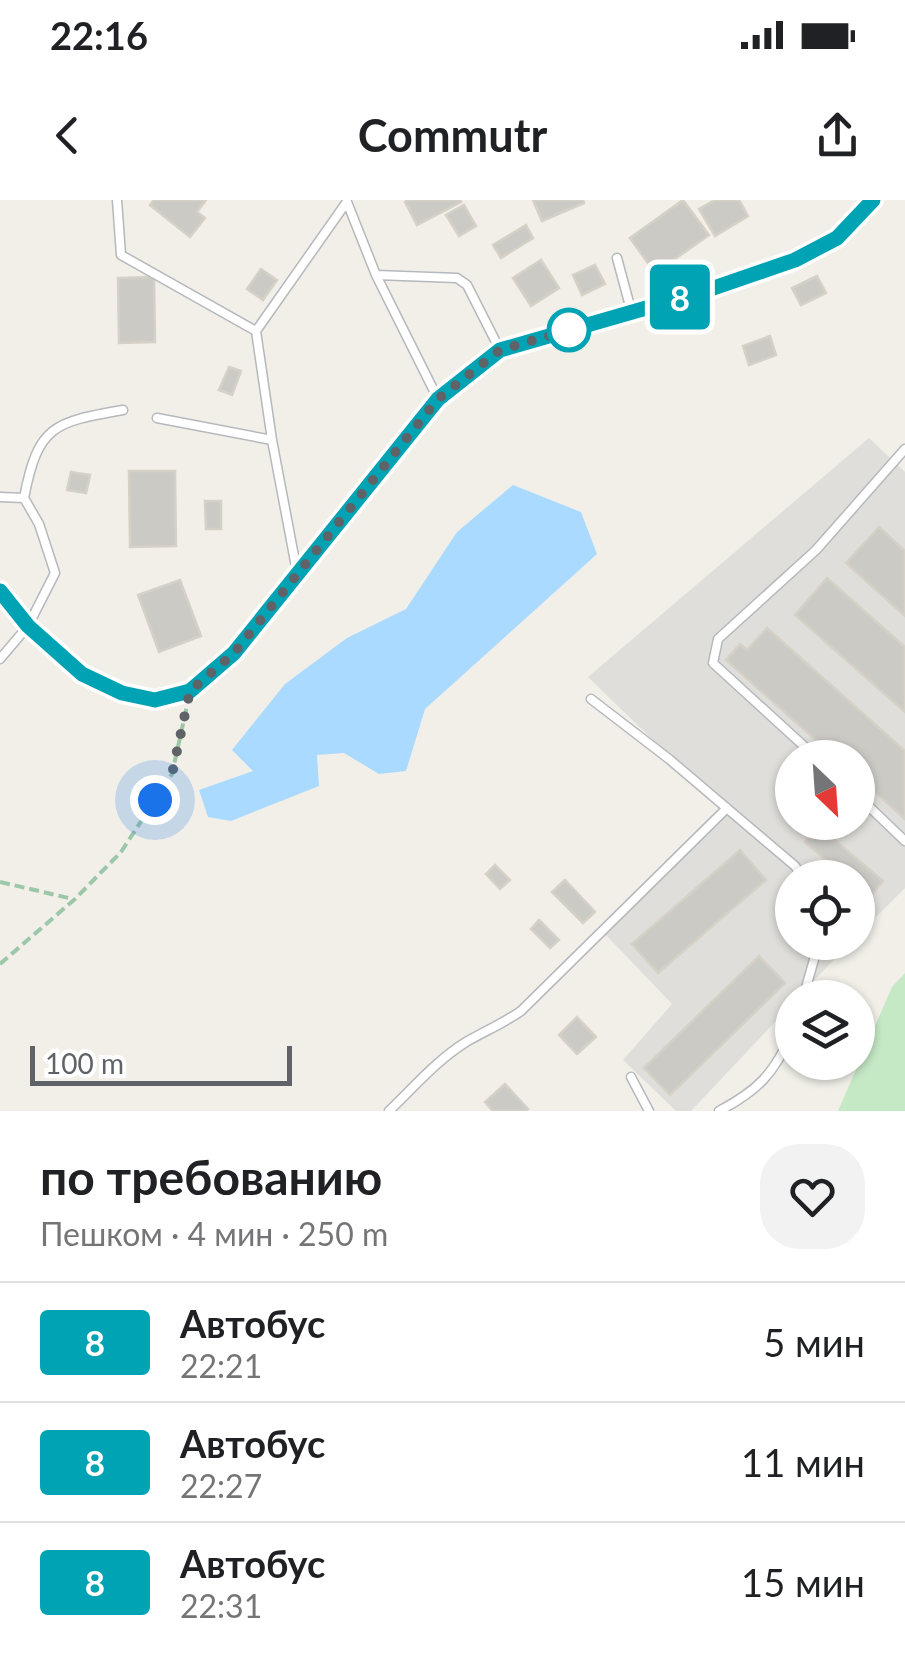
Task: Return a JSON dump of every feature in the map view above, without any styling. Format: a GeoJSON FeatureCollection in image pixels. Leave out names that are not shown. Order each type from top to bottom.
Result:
{"type":"FeatureCollection","features":[{"type":"Feature","properties":{"kind":"street"},"geometry":{"type":"LineString","coordinates":[[0,591],[28,626],[82,674],[122,693],[155,700],[190,691],[234,653],[438,399],[500,350],[702,292],[795,260],[837,238],[873,200]]}},
{"type":"Feature","properties":{"kind":"lane"},"geometry":{"type":"LineString","coordinates":[[117,200],[121,255],[256,330]]}},
{"type":"Feature","properties":{"kind":"lane"},"geometry":{"type":"LineString","coordinates":[[297,572],[256,330],[348,202]]}},
{"type":"Feature","properties":{"kind":"lane"},"geometry":{"type":"LineString","coordinates":[[348,202],[376,276],[438,399]]}},
{"type":"Feature","properties":{"kind":"lane"},"geometry":{"type":"LineString","coordinates":[[617,258],[632,310]]}},
{"type":"Feature","properties":{"kind":"lane"},"geometry":{"type":"LineString","coordinates":[[376,276],[458,278],[468,285],[500,350]]}},
{"type":"Feature","properties":{"kind":"lane"},"geometry":{"type":"LineString","coordinates":[[0,658],[28,626],[55,573],[39,524],[24,498],[31,462],[51,430],[84,416],[123,410]]}},
{"type":"Feature","properties":{"kind":"lane"},"geometry":{"type":"LineString","coordinates":[[157,418],[272,440]]}},
{"type":"Feature","properties":{"kind":"lane"},"geometry":{"type":"LineString","coordinates":[[797,740],[714,663],[718,640],[816,550],[905,449]]}},
{"type":"Feature","properties":{"kind":"lane"},"geometry":{"type":"LineString","coordinates":[[0,497],[24,498]]}},
{"type":"Feature","properties":{"kind":"lane"},"geometry":{"type":"LineString","coordinates":[[591,699],[788,860]]}},
{"type":"Feature","properties":{"kind":"lane"},"geometry":{"type":"LineString","coordinates":[[389,1111],[466,1043],[522,1011],[727,808]]}},
{"type":"Feature","properties":{"kind":"lane"},"geometry":{"type":"LineString","coordinates":[[875,812],[905,841]]}},
{"type":"Feature","properties":{"kind":"lane"},"geometry":{"type":"LineString","coordinates":[[719,1111],[760,1088],[775,1067]]}},
{"type":"Feature","properties":{"kind":"lane"},"geometry":{"type":"LineString","coordinates":[[631,1077],[649,1111]]}},
{"type":"Feature","properties":{"kind":"path"},"geometry":{"type":"LineString","coordinates":[[0,964],[76,899],[121,852],[172,774],[190,691]]}},
{"type":"Feature","properties":{"kind":"path"},"geometry":{"type":"LineString","coordinates":[[0,882],[76,899]]}},
{"type":"Feature","properties":{"kind":"shaded area"},"geometry":{"type":"Polygon","coordinates":[[[869,438],[905,472],[905,888],[875,918],[875,860],[775,860],[775,960],[834,960],[814,980],[775,980],[775,1022],[691,1111],[676,1111],[623,1060],[672,1004],[606,935],[728,813],[588,677],[869,438]]]}},
{"type":"Feature","properties":{"kind":"green space"},"geometry":{"type":"Polygon","coordinates":[[[905,973],[905,1111],[838,1111],[852,1080],[875,1080],[875,1026],[892,987],[905,973]]]}},
{"type":"Feature","properties":{"kind":"water"},"geometry":{"type":"Polygon","coordinates":[[[513,485],[581,512],[597,554],[425,709],[406,771],[379,774],[344,753],[317,755],[319,786],[231,821],[208,817],[199,790],[253,771],[232,750],[285,684],[347,638],[406,609],[457,532],[513,485]]]}},
{"type":"Feature","properties":{"kind":"building"},"geometry":{"type":"Polygon","coordinates":[[[154,200],[206,200],[197,212],[205,218],[190,237],[150,205],[154,200]]]}},
{"type":"Feature","properties":{"kind":"building"},"geometry":{"type":"Polygon","coordinates":[[[533,200],[583,200],[584,203],[542,221],[533,200]]]}},
{"type":"Feature","properties":{"kind":"building"},"geometry":{"type":"Polygon","coordinates":[[[683,200],[709,235],[655,273],[630,238],[683,200]]]}},
{"type":"Feature","properties":{"kind":"building"},"geometry":{"type":"Polygon","coordinates":[[[715,200],[739,200],[748,216],[715,236],[699,209],[715,200]]]}},
{"type":"Feature","properties":{"kind":"building"},"geometry":{"type":"Polygon","coordinates":[[[405,202],[461,202],[417,225],[405,202]]]}},
{"type":"Feature","properties":{"kind":"building"},"geometry":{"type":"Polygon","coordinates":[[[464,205],[476,226],[459,236],[446,215],[464,205]]]}},
{"type":"Feature","properties":{"kind":"building"},"geometry":{"type":"Polygon","coordinates":[[[526,225],[533,238],[501,258],[493,245],[526,225]]]}},
{"type":"Feature","properties":{"kind":"building"},"geometry":{"type":"Polygon","coordinates":[[[541,260],[559,288],[531,306],[513,278],[541,260]]]}},
{"type":"Feature","properties":{"kind":"building"},"geometry":{"type":"Polygon","coordinates":[[[595,265],[605,284],[582,295],[573,275],[595,265]]]}},
{"type":"Feature","properties":{"kind":"building"},"geometry":{"type":"Polygon","coordinates":[[[261,269],[277,280],[263,300],[247,289],[261,269]]]}},
{"type":"Feature","properties":{"kind":"building"},"geometry":{"type":"Polygon","coordinates":[[[817,276],[826,293],[801,305],[792,288],[817,276]]]}},
{"type":"Feature","properties":{"kind":"building"},"geometry":{"type":"Polygon","coordinates":[[[154,277],[155,342],[119,343],[118,278],[154,277]]]}},
{"type":"Feature","properties":{"kind":"building"},"geometry":{"type":"Polygon","coordinates":[[[770,336],[776,355],[749,365],[743,346],[770,336]]]}},
{"type":"Feature","properties":{"kind":"building"},"geometry":{"type":"Polygon","coordinates":[[[229,367],[241,371],[232,395],[219,390],[229,367]]]}},
{"type":"Feature","properties":{"kind":"building"},"geometry":{"type":"Polygon","coordinates":[[[129,471],[175,471],[176,546],[130,547],[129,471]]]}},
{"type":"Feature","properties":{"kind":"building"},"geometry":{"type":"Polygon","coordinates":[[[71,472],[90,475],[86,493],[67,490],[71,472]]]}},
{"type":"Feature","properties":{"kind":"building"},"geometry":{"type":"Polygon","coordinates":[[[205,501],[221,501],[221,529],[206,529],[205,501]]]}},
{"type":"Feature","properties":{"kind":"building"},"geometry":{"type":"Polygon","coordinates":[[[879,527],[905,551],[905,616],[846,563],[879,527]]]}},
{"type":"Feature","properties":{"kind":"building"},"geometry":{"type":"Polygon","coordinates":[[[827,578],[905,647],[905,712],[795,615],[827,578]]]}},
{"type":"Feature","properties":{"kind":"building"},"geometry":{"type":"Polygon","coordinates":[[[180,580],[201,636],[159,652],[138,595],[180,580]]]}},
{"type":"Feature","properties":{"kind":"building"},"geometry":{"type":"Polygon","coordinates":[[[767,628],[905,751],[905,819],[875,792],[875,740],[816,740],[726,660],[740,644],[747,650],[767,628]]]}},
{"type":"Feature","properties":{"kind":"building"},"geometry":{"type":"Polygon","coordinates":[[[835,840],[858,860],[826,860],[805,842],[835,840]]]}},
{"type":"Feature","properties":{"kind":"building"},"geometry":{"type":"Polygon","coordinates":[[[740,850],[766,880],[658,973],[632,944],[740,850]]]}},
{"type":"Feature","properties":{"kind":"building"},"geometry":{"type":"Polygon","coordinates":[[[495,865],[510,880],[500,889],[486,874],[495,865]]]}},
{"type":"Feature","properties":{"kind":"building"},"geometry":{"type":"Polygon","coordinates":[[[875,874],[883,881],[875,891],[875,874]]]}},
{"type":"Feature","properties":{"kind":"building"},"geometry":{"type":"Polygon","coordinates":[[[565,880],[595,912],[583,923],[552,892],[565,880]]]}},
{"type":"Feature","properties":{"kind":"building"},"geometry":{"type":"Polygon","coordinates":[[[539,920],[559,940],[550,948],[531,929],[539,920]]]}},
{"type":"Feature","properties":{"kind":"building"},"geometry":{"type":"Polygon","coordinates":[[[759,956],[782,980],[775,980],[775,993],[670,1095],[644,1068],[759,956]]]}},
{"type":"Feature","properties":{"kind":"building"},"geometry":{"type":"Polygon","coordinates":[[[577,1017],[596,1037],[577,1054],[559,1035],[577,1017]]]}},
{"type":"Feature","properties":{"kind":"building"},"geometry":{"type":"Polygon","coordinates":[[[505,1084],[526,1111],[493,1111],[485,1102],[505,1084]]]}},
{"type":"Feature","properties":{"kind":"bus line","name":"8"},"geometry":{"type":"LineString","coordinates":[[0,591],[28,626],[82,674],[122,693],[155,700],[190,691],[234,653],[438,399],[471,369],[500,350],[702,292],[795,260],[837,238],[873,200]]}},
{"type":"Feature","properties":{"kind":"route"},"geometry":{"type":"LineString","coordinates":[[155,800],[172,774],[190,691],[234,653],[438,399],[471,369],[500,350],[572,329],[569,330]]}}]}
